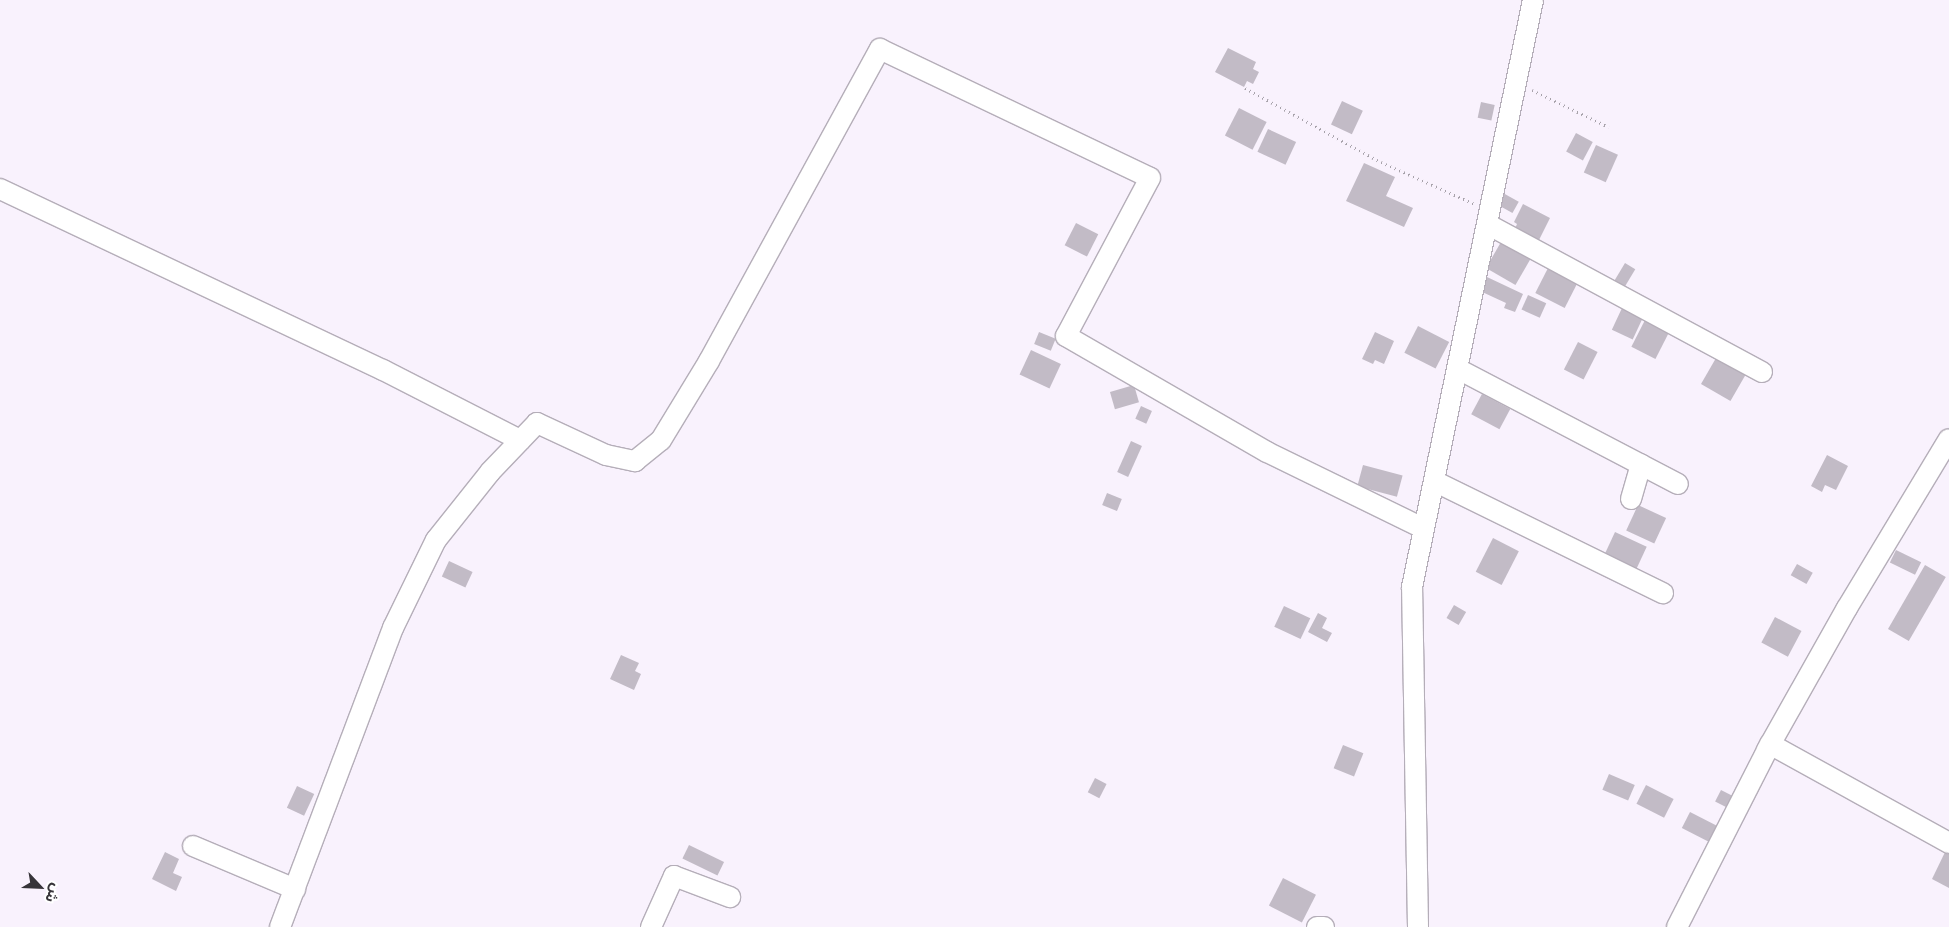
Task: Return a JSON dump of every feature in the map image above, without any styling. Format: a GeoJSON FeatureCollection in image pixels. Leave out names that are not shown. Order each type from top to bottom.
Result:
{"type":"FeatureCollection","features":[{"type":"Feature","properties":{"kind":"street"},"geometry":{"type":"LineString","coordinates":[[1418,927],[1412,587],[1490,218],[1533,0]]}},
{"type":"Feature","properties":{"kind":"street"},"geometry":{"type":"LineString","coordinates":[[280,927],[393,628],[436,540],[490,472],[536,423],[606,455],[635,461],[660,440],[709,361],[880,49],[1150,178],[1066,336],[1267,452],[1423,528]]}},
{"type":"Feature","properties":{"kind":"street"},"geometry":{"type":"LineString","coordinates":[[0,189],[383,370],[520,440]]}},
{"type":"Feature","properties":{"kind":"street"},"geometry":{"type":"LineString","coordinates":[[1490,218],[1762,372]]}},
{"type":"Feature","properties":{"kind":"street"},"geometry":{"type":"LineString","coordinates":[[1458,369],[1678,484]]}},
{"type":"Feature","properties":{"kind":"street"},"geometry":{"type":"LineString","coordinates":[[1677,927],[1770,744],[1852,600],[1949,439]]}},
{"type":"Feature","properties":{"kind":"street"},"geometry":{"type":"LineString","coordinates":[[1631,499],[1641,464]]}},
{"type":"Feature","properties":{"kind":"street"},"geometry":{"type":"LineString","coordinates":[[1434,481],[1662,593]]}},
{"type":"Feature","properties":{"kind":"street"},"geometry":{"type":"LineString","coordinates":[[1770,744],[1949,843]]}},
{"type":"Feature","properties":{"kind":"street"},"geometry":{"type":"LineString","coordinates":[[193,846],[295,889]]}},
{"type":"Feature","properties":{"kind":"street"},"geometry":{"type":"LineString","coordinates":[[651,927],[674,876],[730,897]]}},
{"type":"Feature","properties":{"kind":"street"},"geometry":{"type":"LineString","coordinates":[[1317,927],[1324,927]]}},
{"type":"Feature","properties":{"kind":"path"},"geometry":{"type":"LineString","coordinates":[[1516,83],[1609,127]]}},
{"type":"Feature","properties":{"kind":"path"},"geometry":{"type":"LineString","coordinates":[[1245,88],[1381,162],[1490,218]]}},
{"type":"Feature","properties":{"kind":"building"},"geometry":{"type":"Polygon","coordinates":[[[1228,48],[1256,62],[1253,69],[1259,72],[1253,84],[1247,81],[1244,87],[1215,72],[1228,48]]]}},
{"type":"Feature","properties":{"kind":"building"},"geometry":{"type":"Polygon","coordinates":[[[1342,101],[1363,111],[1352,134],[1331,125],[1342,101]]]}},
{"type":"Feature","properties":{"kind":"building"},"geometry":{"type":"Polygon","coordinates":[[[1481,102],[1495,105],[1491,121],[1478,118],[1481,102]]]}},
{"type":"Feature","properties":{"kind":"building"},"geometry":{"type":"Polygon","coordinates":[[[1239,108],[1267,122],[1253,150],[1225,136],[1239,108]]]}},
{"type":"Feature","properties":{"kind":"building"},"geometry":{"type":"Polygon","coordinates":[[[1268,129],[1296,142],[1286,165],[1257,152],[1268,129]]]}},
{"type":"Feature","properties":{"kind":"building"},"geometry":{"type":"Polygon","coordinates":[[[1576,133],[1593,142],[1583,160],[1566,152],[1576,133]]]}},
{"type":"Feature","properties":{"kind":"building"},"geometry":{"type":"Polygon","coordinates":[[[1596,145],[1618,155],[1606,182],[1584,172],[1596,145]]]}},
{"type":"Feature","properties":{"kind":"building"},"geometry":{"type":"Polygon","coordinates":[[[1364,163],[1395,177],[1386,196],[1413,208],[1404,227],[1346,201],[1364,163]]]}},
{"type":"Feature","properties":{"kind":"building"},"geometry":{"type":"Polygon","coordinates":[[[1503,193],[1519,202],[1512,213],[1497,204],[1503,193]]]}},
{"type":"Feature","properties":{"kind":"building"},"geometry":{"type":"Polygon","coordinates":[[[1523,204],[1550,218],[1536,246],[1513,233],[1517,224],[1514,222],[1523,204]]]}},
{"type":"Feature","properties":{"kind":"building"},"geometry":{"type":"Polygon","coordinates":[[[1076,223],[1098,234],[1087,257],[1065,245],[1076,223]]]}},
{"type":"Feature","properties":{"kind":"building"},"geometry":{"type":"Polygon","coordinates":[[[1501,242],[1530,259],[1515,285],[1486,268],[1501,242]]]}},
{"type":"Feature","properties":{"kind":"building"},"geometry":{"type":"Polygon","coordinates":[[[1625,263],[1635,269],[1623,289],[1613,283],[1625,263]]]}},
{"type":"Feature","properties":{"kind":"building"},"geometry":{"type":"Polygon","coordinates":[[[1548,268],[1577,283],[1565,308],[1535,293],[1548,268]]]}},
{"type":"Feature","properties":{"kind":"building"},"geometry":{"type":"Polygon","coordinates":[[[1487,277],[1523,294],[1515,312],[1504,308],[1506,303],[1480,291],[1487,277]]]}},
{"type":"Feature","properties":{"kind":"building"},"geometry":{"type":"Polygon","coordinates":[[[1528,295],[1546,303],[1540,318],[1521,310],[1528,295]]]}},
{"type":"Feature","properties":{"kind":"building"},"geometry":{"type":"Polygon","coordinates":[[[1622,308],[1643,318],[1633,339],[1612,330],[1622,308]]]}},
{"type":"Feature","properties":{"kind":"building"},"geometry":{"type":"Polygon","coordinates":[[[1645,320],[1669,332],[1655,359],[1631,347],[1645,320]]]}},
{"type":"Feature","properties":{"kind":"building"},"geometry":{"type":"Polygon","coordinates":[[[1418,326],[1449,342],[1436,369],[1404,353],[1418,326]]]}},
{"type":"Feature","properties":{"kind":"building"},"geometry":{"type":"Polygon","coordinates":[[[1039,332],[1056,339],[1051,351],[1034,344],[1039,332]]]}},
{"type":"Feature","properties":{"kind":"building"},"geometry":{"type":"Polygon","coordinates":[[[1375,332],[1394,341],[1384,364],[1375,360],[1373,364],[1362,359],[1375,332]]]}},
{"type":"Feature","properties":{"kind":"building"},"geometry":{"type":"Polygon","coordinates":[[[1578,342],[1598,352],[1584,380],[1564,370],[1578,342]]]}},
{"type":"Feature","properties":{"kind":"building"},"geometry":{"type":"Polygon","coordinates":[[[1031,350],[1061,364],[1049,388],[1020,374],[1031,350]]]}},
{"type":"Feature","properties":{"kind":"building"},"geometry":{"type":"Polygon","coordinates":[[[1716,358],[1745,375],[1730,401],[1701,384],[1716,358]]]}},
{"type":"Feature","properties":{"kind":"building"},"geometry":{"type":"Polygon","coordinates":[[[1134,385],[1139,402],[1115,409],[1110,392],[1134,385]]]}},
{"type":"Feature","properties":{"kind":"building"},"geometry":{"type":"Polygon","coordinates":[[[1482,394],[1510,409],[1499,429],[1471,414],[1482,394]]]}},
{"type":"Feature","properties":{"kind":"building"},"geometry":{"type":"Polygon","coordinates":[[[1141,406],[1152,411],[1146,424],[1135,419],[1141,406]]]}},
{"type":"Feature","properties":{"kind":"building"},"geometry":{"type":"Polygon","coordinates":[[[1131,441],[1142,446],[1128,477],[1117,472],[1131,441]]]}},
{"type":"Feature","properties":{"kind":"building"},"geometry":{"type":"Polygon","coordinates":[[[1827,455],[1848,466],[1836,490],[1825,485],[1822,492],[1811,486],[1827,455]]]}},
{"type":"Feature","properties":{"kind":"building"},"geometry":{"type":"Polygon","coordinates":[[[1363,465],[1403,476],[1397,497],[1357,486],[1363,465]]]}},
{"type":"Feature","properties":{"kind":"building"},"geometry":{"type":"Polygon","coordinates":[[[1107,493],[1122,499],[1117,511],[1102,505],[1107,493]]]}},
{"type":"Feature","properties":{"kind":"building"},"geometry":{"type":"Polygon","coordinates":[[[1638,505],[1666,518],[1654,543],[1626,530],[1638,505]]]}},
{"type":"Feature","properties":{"kind":"building"},"geometry":{"type":"Polygon","coordinates":[[[1615,532],[1647,547],[1635,572],[1603,557],[1615,532]]]}},
{"type":"Feature","properties":{"kind":"building"},"geometry":{"type":"Polygon","coordinates":[[[1493,538],[1519,551],[1502,585],[1476,572],[1493,538]]]}},
{"type":"Feature","properties":{"kind":"building"},"geometry":{"type":"Polygon","coordinates":[[[1896,550],[1921,562],[1915,575],[1890,563],[1896,550]]]}},
{"type":"Feature","properties":{"kind":"building"},"geometry":{"type":"Polygon","coordinates":[[[449,561],[473,572],[465,587],[442,576],[449,561]]]}},
{"type":"Feature","properties":{"kind":"building"},"geometry":{"type":"Polygon","coordinates":[[[1797,564],[1813,573],[1806,584],[1791,575],[1797,564]]]}},
{"type":"Feature","properties":{"kind":"building"},"geometry":{"type":"Polygon","coordinates":[[[1925,565],[1946,577],[1909,641],[1888,629],[1925,565]]]}},
{"type":"Feature","properties":{"kind":"building"},"geometry":{"type":"Polygon","coordinates":[[[1454,605],[1466,612],[1459,625],[1446,618],[1454,605]]]}},
{"type":"Feature","properties":{"kind":"building"},"geometry":{"type":"Polygon","coordinates":[[[1284,606],[1310,618],[1301,639],[1274,627],[1284,606]]]}},
{"type":"Feature","properties":{"kind":"building"},"geometry":{"type":"Polygon","coordinates":[[[1318,613],[1327,618],[1322,628],[1332,633],[1327,642],[1308,632],[1318,613]]]}},
{"type":"Feature","properties":{"kind":"building"},"geometry":{"type":"Polygon","coordinates":[[[1775,617],[1801,631],[1788,657],[1761,643],[1775,617]]]}},
{"type":"Feature","properties":{"kind":"building"},"geometry":{"type":"Polygon","coordinates":[[[621,655],[639,663],[635,671],[641,674],[634,690],[610,679],[621,655]]]}},
{"type":"Feature","properties":{"kind":"building"},"geometry":{"type":"Polygon","coordinates":[[[1343,745],[1363,753],[1354,776],[1334,768],[1343,745]]]}},
{"type":"Feature","properties":{"kind":"building"},"geometry":{"type":"Polygon","coordinates":[[[1609,774],[1635,785],[1628,801],[1602,790],[1609,774]]]}},
{"type":"Feature","properties":{"kind":"building"},"geometry":{"type":"Polygon","coordinates":[[[1095,778],[1107,784],[1099,798],[1088,792],[1095,778]]]}},
{"type":"Feature","properties":{"kind":"building"},"geometry":{"type":"Polygon","coordinates":[[[1646,785],[1674,799],[1664,818],[1636,804],[1646,785]]]}},
{"type":"Feature","properties":{"kind":"building"},"geometry":{"type":"Polygon","coordinates":[[[297,786],[314,794],[304,816],[287,808],[297,786]]]}},
{"type":"Feature","properties":{"kind":"building"},"geometry":{"type":"Polygon","coordinates":[[[1721,790],[1735,797],[1729,809],[1715,802],[1721,790]]]}},
{"type":"Feature","properties":{"kind":"building"},"geometry":{"type":"Polygon","coordinates":[[[1690,812],[1720,827],[1712,843],[1682,828],[1690,812]]]}},
{"type":"Feature","properties":{"kind":"building"},"geometry":{"type":"Polygon","coordinates":[[[689,845],[724,862],[717,876],[682,858],[689,845]]]}},
{"type":"Feature","properties":{"kind":"building"},"geometry":{"type":"Polygon","coordinates":[[[1947,848],[1949,849],[1949,888],[1932,879],[1947,848]]]}},
{"type":"Feature","properties":{"kind":"building"},"geometry":{"type":"Polygon","coordinates":[[[165,852],[179,859],[173,873],[182,877],[176,891],[152,879],[165,852]]]}},
{"type":"Feature","properties":{"kind":"building"},"geometry":{"type":"Polygon","coordinates":[[[1283,878],[1316,895],[1302,922],[1269,906],[1283,878]]]}}]}
